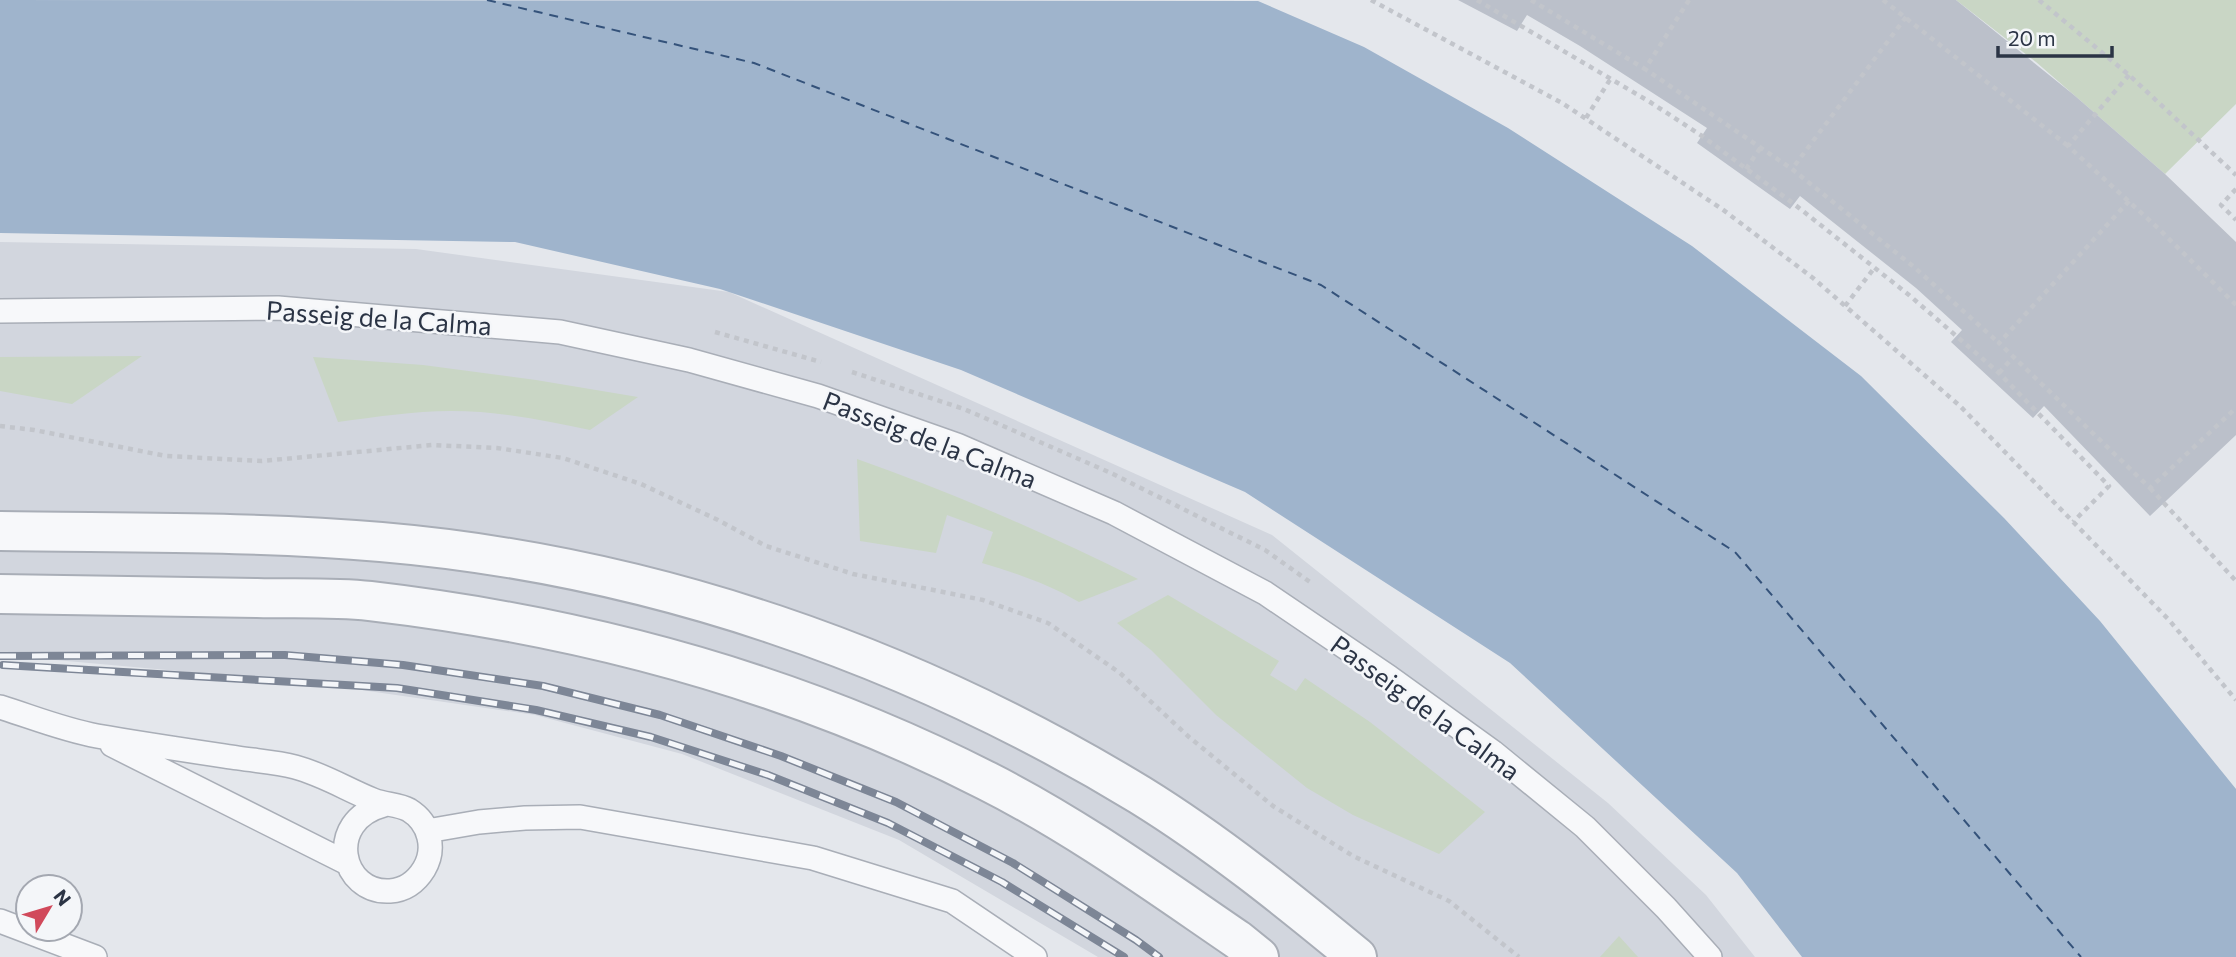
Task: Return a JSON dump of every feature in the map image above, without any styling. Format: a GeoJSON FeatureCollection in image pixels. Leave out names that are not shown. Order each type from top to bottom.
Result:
{"type":"FeatureCollection","features":[{"type":"Feature","properties":{"kind":"street"},"geometry":{"type":"LineString","coordinates":[[0,531],[237,534],[381,542],[473,552],[618,579],[752,615],[892,667],[1017,725],[1142,796],[1279,891],[1357,957]]}},
{"type":"Feature","properties":{"kind":"street"},"geometry":{"type":"LineString","coordinates":[[0,594],[366,601],[468,615],[608,641],[733,676],[865,725],[987,781],[1098,844],[1259,957]]}},
{"type":"Feature","properties":{"kind":"lane","name":"Passeig de la Calma"},"geometry":{"type":"LineString","coordinates":[[0,311],[278,308],[560,332],[689,360],[818,396],[957,445],[1114,513],[1265,593],[1333,639],[1493,752],[1585,827],[1666,908],[1710,957]]}},
{"type":"Feature","properties":{"kind":"lane"},"geometry":{"type":"LineString","coordinates":[[0,708],[93,735],[296,767],[384,805],[407,810],[419,819],[428,831],[431,846],[429,861],[418,879],[406,887],[381,890],[367,886],[355,876],[347,863],[345,848],[349,830],[357,818],[369,809],[384,805]]}},
{"type":"Feature","properties":{"kind":"lane"},"geometry":{"type":"LineString","coordinates":[[93,735],[347,863]]}},
{"type":"Feature","properties":{"kind":"lane"},"geometry":{"type":"LineString","coordinates":[[428,831],[514,818],[580,817],[813,858],[953,901],[1035,957]]}},
{"type":"Feature","properties":{"kind":"lane"},"geometry":{"type":"LineString","coordinates":[[0,920],[95,957]]}},
{"type":"Feature","properties":{"kind":"path"},"geometry":{"type":"LineString","coordinates":[[1371,0],[1586,118],[1722,209],[1813,278],[1960,406],[2169,620],[2236,700]]}},
{"type":"Feature","properties":{"kind":"path"},"geometry":{"type":"LineString","coordinates":[[1477,0],[1611,78],[1691,129],[1875,267],[1999,373],[2109,486],[2073,522]]}},
{"type":"Feature","properties":{"kind":"path"},"geometry":{"type":"LineString","coordinates":[[1531,0],[1646,69],[1792,169],[1914,267],[2014,356],[2150,488],[2236,582]]}},
{"type":"Feature","properties":{"kind":"path"},"geometry":{"type":"LineString","coordinates":[[1646,69],[1689,0]]}},
{"type":"Feature","properties":{"kind":"path"},"geometry":{"type":"LineString","coordinates":[[1882,0],[2068,146],[2236,305]]}},
{"type":"Feature","properties":{"kind":"path"},"geometry":{"type":"LineString","coordinates":[[2039,0],[2129,75],[2236,175]]}},
{"type":"Feature","properties":{"kind":"path"},"geometry":{"type":"LineString","coordinates":[[1792,169],[1906,17]]}},
{"type":"Feature","properties":{"kind":"path"},"geometry":{"type":"LineString","coordinates":[[2068,146],[2129,75]]}},
{"type":"Feature","properties":{"kind":"path"},"geometry":{"type":"LineString","coordinates":[[1586,118],[1611,78]]}},
{"type":"Feature","properties":{"kind":"path"},"geometry":{"type":"LineString","coordinates":[[1746,169],[1761,148]]}},
{"type":"Feature","properties":{"kind":"path"},"geometry":{"type":"LineString","coordinates":[[2236,189],[2221,205],[2236,220]]}},
{"type":"Feature","properties":{"kind":"path"},"geometry":{"type":"LineString","coordinates":[[1999,343],[2129,201]]}},
{"type":"Feature","properties":{"kind":"path"},"geometry":{"type":"LineString","coordinates":[[1845,306],[1875,267]]}},
{"type":"Feature","properties":{"kind":"path"},"geometry":{"type":"LineString","coordinates":[[709,331],[825,363]]}},
{"type":"Feature","properties":{"kind":"path"},"geometry":{"type":"LineString","coordinates":[[1999,373],[2014,356]]}},
{"type":"Feature","properties":{"kind":"path"},"geometry":{"type":"LineString","coordinates":[[850,371],[964,409],[1111,473],[1265,550],[1310,582]]}},
{"type":"Feature","properties":{"kind":"path"},"geometry":{"type":"LineString","coordinates":[[2150,488],[2236,408]]}},
{"type":"Feature","properties":{"kind":"shaded area"},"geometry":{"type":"Polygon","coordinates":[[[0,242],[416,249],[729,292],[1272,535],[1608,803],[1706,895],[1755,957],[1098,957],[899,840],[682,754],[535,715],[313,683],[0,655],[0,242]]]}},
{"type":"Feature","properties":{"kind":"green space"},"geometry":{"type":"Polygon","coordinates":[[[1956,0],[2236,0],[2236,104],[2165,174],[2036,62],[1956,0]]]}},
{"type":"Feature","properties":{"kind":"green space"},"geometry":{"type":"Polygon","coordinates":[[[142,356],[72,404],[0,391],[0,357],[142,356]]]}},
{"type":"Feature","properties":{"kind":"green space"},"geometry":{"type":"Polygon","coordinates":[[[313,357],[423,365],[638,397],[590,430],[521,417],[469,411],[423,412],[338,422],[313,357]]]}},
{"type":"Feature","properties":{"kind":"green space"},"geometry":{"type":"Polygon","coordinates":[[[857,459],[999,514],[1138,579],[1079,602],[1032,580],[982,563],[993,532],[947,515],[936,553],[860,541],[857,459]]]}},
{"type":"Feature","properties":{"kind":"green space"},"geometry":{"type":"Polygon","coordinates":[[[1168,595],[1279,661],[1270,675],[1296,691],[1305,678],[1370,722],[1485,812],[1439,854],[1353,815],[1307,788],[1216,715],[1151,650],[1117,623],[1168,595]]]}},
{"type":"Feature","properties":{"kind":"green space"},"geometry":{"type":"Polygon","coordinates":[[[1619,936],[1638,957],[1600,957],[1619,936]]]}},
{"type":"Feature","properties":{"kind":"water"},"geometry":{"type":"Polygon","coordinates":[[[0,0],[1258,1],[1364,47],[1508,128],[1692,246],[1861,376],[2004,518],[2100,621],[2236,789],[2236,957],[1802,957],[1737,873],[1510,663],[1245,492],[961,370],[720,289],[515,242],[0,233],[0,0]]]}},
{"type":"Feature","properties":{"kind":"building"},"geometry":{"type":"Polygon","coordinates":[[[1458,0],[1956,0],[2074,95],[2165,174],[2236,242],[2236,435],[2150,516],[2044,406],[2033,418],[1951,342],[1962,330],[1916,288],[1800,196],[1790,209],[1697,143],[1707,128],[1527,15],[1517,31],[1458,0]]]}},
{"type":"Feature","properties":{"kind":"ferry route"},"geometry":{"type":"LineString","coordinates":[[487,0],[754,63],[1321,285],[1735,552],[2081,957]]}},
{"type":"Feature","properties":{"kind":"railway"},"geometry":{"type":"LineString","coordinates":[[0,656],[285,655],[403,665],[543,686],[660,715],[781,756],[896,802],[1013,863],[1159,957]]}},
{"type":"Feature","properties":{"kind":"railway"},"geometry":{"type":"LineString","coordinates":[[3,665],[397,688],[536,710],[651,737],[768,775],[888,823],[1002,882],[1124,957]]}}]}
